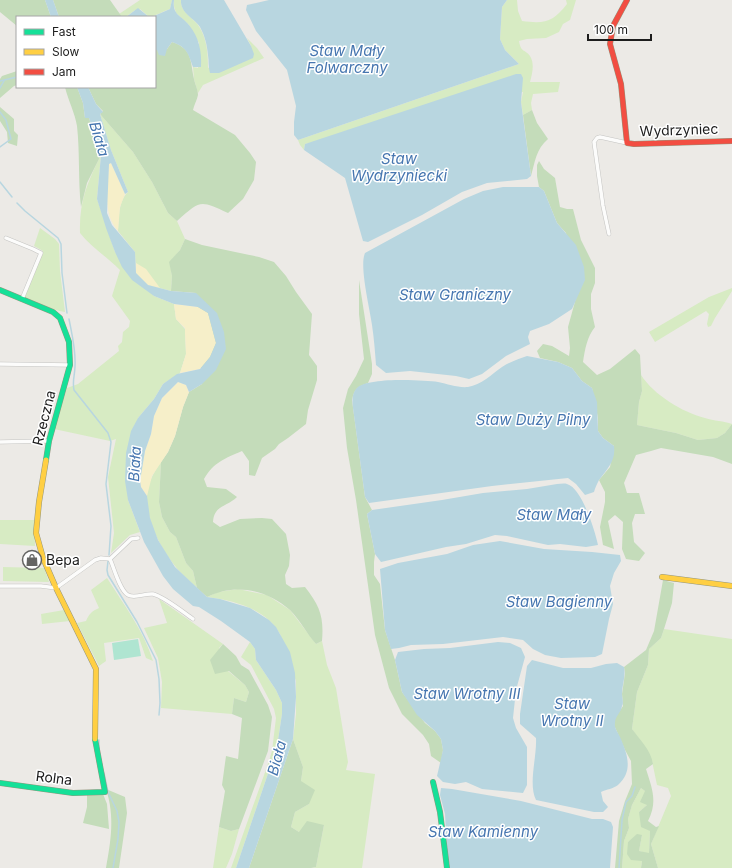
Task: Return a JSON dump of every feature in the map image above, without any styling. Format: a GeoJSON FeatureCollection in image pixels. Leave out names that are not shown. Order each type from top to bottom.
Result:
{"type":"FeatureCollection","features":[{"type":"Feature","properties":{"kind":"street","name":"Wydrzyniec"},"geometry":{"type":"LineString","coordinates":[[627,0],[613,26],[610,44],[621,84],[627,143]]}},
{"type":"Feature","properties":{"kind":"street","name":"Wydrzyniec"},"geometry":{"type":"LineString","coordinates":[[609,234],[603,206],[594,142],[597,138],[600,137],[634,144],[732,141]]}},
{"type":"Feature","properties":{"kind":"street"},"geometry":{"type":"LineString","coordinates":[[6,238],[41,253],[22,299]]}},
{"type":"Feature","properties":{"kind":"street","name":"Rzeczna"},"geometry":{"type":"LineString","coordinates":[[0,290],[53,312],[60,318],[69,342],[70,365],[49,442],[39,502],[36,533],[43,558],[56,588],[96,669],[94,736],[105,792]]}},
{"type":"Feature","properties":{"kind":"street"},"geometry":{"type":"LineString","coordinates":[[0,364],[70,365]]}},
{"type":"Feature","properties":{"kind":"street"},"geometry":{"type":"LineString","coordinates":[[0,442],[49,442]]}},
{"type":"Feature","properties":{"kind":"street"},"geometry":{"type":"LineString","coordinates":[[0,586],[41,586],[56,588],[95,560],[101,558],[110,559],[131,539],[138,538]]}},
{"type":"Feature","properties":{"kind":"street"},"geometry":{"type":"LineString","coordinates":[[110,559],[123,590],[128,595],[134,596],[146,594],[160,596],[193,619]]}},
{"type":"Feature","properties":{"kind":"street"},"geometry":{"type":"LineString","coordinates":[[662,577],[732,586]]}},
{"type":"Feature","properties":{"kind":"street"},"geometry":{"type":"LineString","coordinates":[[433,782],[441,820],[447,868]]}},
{"type":"Feature","properties":{"kind":"street","name":"Rolna"},"geometry":{"type":"LineString","coordinates":[[0,783],[73,793],[105,792]]}},
{"type":"Feature","properties":{"kind":"green space"},"geometry":{"type":"Polygon","coordinates":[[[0,0],[45,0],[51,16],[16,16],[16,25],[0,12],[0,0]]]}},
{"type":"Feature","properties":{"kind":"green space"},"geometry":{"type":"Polygon","coordinates":[[[53,0],[110,0],[121,16],[59,16],[53,0]]]}},
{"type":"Feature","properties":{"kind":"green space"},"geometry":{"type":"Polygon","coordinates":[[[140,0],[172,0],[170,9],[152,16],[148,16],[140,9],[127,16],[121,16],[119,14],[140,0]]]}},
{"type":"Feature","properties":{"kind":"green space"},"geometry":{"type":"Polygon","coordinates":[[[174,0],[181,0],[181,5],[185,12],[198,24],[207,47],[208,68],[251,46],[247,38],[264,58],[203,85],[198,93],[194,79],[193,67],[198,68],[199,43],[189,25],[176,13],[174,0]]]}},
{"type":"Feature","properties":{"kind":"green space"},"geometry":{"type":"Polygon","coordinates":[[[507,0],[517,0],[518,11],[522,21],[543,22],[557,15],[567,4],[566,0],[576,0],[570,20],[563,24],[559,32],[546,38],[519,41],[522,49],[532,59],[533,69],[530,82],[560,82],[558,92],[533,94],[531,103],[532,110],[523,115],[521,102],[523,92],[305,144],[304,150],[300,145],[298,140],[519,64],[505,50],[500,39],[502,7],[507,0]]]}},
{"type":"Feature","properties":{"kind":"green space"},"geometry":{"type":"Polygon","coordinates":[[[172,42],[184,48],[189,56],[198,91],[193,110],[235,135],[256,162],[254,180],[243,199],[228,213],[205,204],[201,204],[191,209],[177,221],[168,213],[152,182],[133,152],[100,114],[103,111],[96,104],[88,88],[156,88],[156,50],[167,49],[172,42]]]}},
{"type":"Feature","properties":{"kind":"green space"},"geometry":{"type":"Polygon","coordinates":[[[16,71],[16,85],[0,98],[0,79],[2,76],[16,71]]]}},
{"type":"Feature","properties":{"kind":"green space"},"geometry":{"type":"Polygon","coordinates":[[[65,88],[77,88],[83,103],[85,118],[89,118],[101,155],[87,183],[81,207],[77,126],[65,88]]]}},
{"type":"Feature","properties":{"kind":"green space"},"geometry":{"type":"Polygon","coordinates":[[[0,107],[14,119],[14,131],[18,135],[17,146],[8,143],[7,132],[0,121],[0,107]]]}},
{"type":"Feature","properties":{"kind":"green space"},"geometry":{"type":"Polygon","coordinates":[[[532,110],[537,123],[548,139],[538,151],[531,176],[523,115],[532,110]]]}},
{"type":"Feature","properties":{"kind":"green space"},"geometry":{"type":"Polygon","coordinates":[[[100,114],[133,152],[152,182],[168,213],[177,221],[185,239],[180,250],[170,262],[172,276],[171,291],[148,285],[136,273],[135,252],[118,231],[122,200],[128,192],[111,150],[100,114]]]}},
{"type":"Feature","properties":{"kind":"green space"},"geometry":{"type":"Polygon","coordinates":[[[101,155],[97,199],[115,252],[154,296],[174,304],[176,319],[185,329],[186,354],[180,373],[163,384],[154,399],[138,418],[128,500],[140,532],[130,535],[111,553],[114,533],[108,477],[116,439],[110,441],[54,429],[67,388],[78,384],[119,351],[118,346],[122,342],[123,332],[129,327],[130,321],[112,296],[120,270],[89,243],[80,233],[81,212],[85,193],[101,155]]]}},
{"type":"Feature","properties":{"kind":"green space"},"geometry":{"type":"Polygon","coordinates":[[[539,161],[544,169],[555,178],[560,207],[573,209],[581,240],[595,268],[595,283],[591,294],[591,309],[595,327],[588,339],[583,362],[597,375],[610,369],[635,349],[640,355],[642,391],[639,402],[637,425],[676,433],[698,440],[717,438],[725,433],[732,424],[732,464],[713,457],[661,448],[636,455],[624,483],[627,493],[639,493],[645,514],[635,514],[632,523],[634,542],[645,553],[639,561],[626,559],[622,549],[623,522],[615,515],[608,521],[614,549],[603,545],[600,527],[605,502],[605,492],[599,480],[610,467],[614,446],[603,438],[598,431],[598,418],[592,388],[582,381],[572,368],[558,362],[540,358],[537,351],[543,344],[552,346],[569,356],[570,348],[568,327],[576,298],[566,233],[557,223],[544,191],[539,187],[537,165],[539,161]]]}},
{"type":"Feature","properties":{"kind":"green space"},"geometry":{"type":"Polygon","coordinates":[[[40,228],[55,239],[59,244],[60,271],[65,312],[54,310],[24,298],[43,251],[34,246],[40,228]]]}},
{"type":"Feature","properties":{"kind":"green space"},"geometry":{"type":"Polygon","coordinates":[[[185,239],[202,245],[259,257],[274,262],[286,276],[312,314],[309,355],[317,366],[317,380],[308,410],[306,424],[262,458],[255,476],[249,475],[249,461],[242,451],[216,465],[204,479],[207,487],[226,489],[237,497],[218,509],[216,512],[213,522],[220,527],[240,519],[272,519],[286,534],[290,555],[289,566],[285,575],[286,584],[292,588],[305,587],[320,612],[322,641],[316,644],[290,610],[271,597],[250,590],[239,589],[228,590],[207,597],[197,588],[193,571],[186,563],[176,537],[170,532],[162,517],[159,502],[161,462],[168,452],[175,436],[189,392],[202,384],[196,293],[171,291],[172,276],[169,262],[180,250],[185,239]]]}},
{"type":"Feature","properties":{"kind":"green space"},"geometry":{"type":"Polygon","coordinates":[[[359,280],[372,364],[372,374],[368,383],[355,390],[352,400],[365,497],[372,510],[367,514],[375,554],[374,575],[380,584],[385,630],[395,660],[402,692],[425,723],[435,731],[441,739],[443,750],[441,763],[431,756],[429,744],[423,735],[402,714],[389,688],[375,635],[356,500],[347,448],[343,408],[348,389],[364,359],[359,314],[359,280]]]}},
{"type":"Feature","properties":{"kind":"green space"},"geometry":{"type":"Polygon","coordinates":[[[732,288],[732,291],[711,326],[708,327],[707,324],[709,314],[706,311],[655,342],[649,332],[709,297],[732,288]]]}},
{"type":"Feature","properties":{"kind":"green space"},"geometry":{"type":"Polygon","coordinates":[[[641,375],[661,396],[687,412],[708,419],[732,424],[725,433],[717,438],[698,440],[676,433],[637,425],[639,402],[642,391],[641,375]]]}},
{"type":"Feature","properties":{"kind":"green space"},"geometry":{"type":"Polygon","coordinates":[[[161,462],[159,502],[162,517],[170,532],[176,537],[186,563],[193,571],[197,588],[169,559],[151,524],[147,505],[147,492],[151,478],[161,462]]]}},
{"type":"Feature","properties":{"kind":"green space"},"geometry":{"type":"Polygon","coordinates":[[[0,520],[34,520],[35,546],[0,544],[0,520]]]}},
{"type":"Feature","properties":{"kind":"green space"},"geometry":{"type":"Polygon","coordinates":[[[3,567],[44,568],[49,582],[3,581],[3,567]]]}},
{"type":"Feature","properties":{"kind":"green space"},"geometry":{"type":"Polygon","coordinates":[[[107,578],[139,629],[153,661],[146,658],[139,638],[104,643],[106,661],[99,666],[77,623],[86,621],[88,616],[94,610],[99,608],[91,590],[107,578]]]}},
{"type":"Feature","properties":{"kind":"green space"},"geometry":{"type":"Polygon","coordinates":[[[663,580],[674,583],[672,603],[661,638],[649,649],[648,665],[637,692],[632,729],[648,750],[653,764],[646,769],[653,795],[653,808],[648,821],[656,827],[659,826],[651,844],[658,868],[641,868],[642,861],[631,860],[627,854],[628,842],[637,834],[642,835],[639,851],[649,853],[650,831],[641,827],[639,812],[647,805],[640,802],[645,791],[641,788],[632,805],[628,819],[629,828],[624,841],[622,868],[615,868],[619,821],[632,784],[631,761],[614,725],[615,718],[623,706],[622,694],[625,673],[624,667],[646,650],[654,631],[663,580]]]}},
{"type":"Feature","properties":{"kind":"green space"},"geometry":{"type":"Polygon","coordinates":[[[238,589],[267,595],[290,610],[316,644],[322,641],[327,665],[336,688],[348,762],[346,770],[375,774],[362,868],[311,868],[316,867],[324,825],[299,832],[291,827],[295,812],[309,804],[301,781],[303,767],[293,739],[296,714],[296,681],[280,634],[274,625],[258,612],[248,607],[207,597],[218,592],[238,589]]]}},
{"type":"Feature","properties":{"kind":"green space"},"geometry":{"type":"Polygon","coordinates":[[[159,599],[223,644],[219,648],[228,671],[245,685],[249,692],[246,702],[234,698],[232,714],[161,708],[162,682],[158,658],[144,628],[167,623],[159,599]]]}},
{"type":"Feature","properties":{"kind":"green space"},"geometry":{"type":"Polygon","coordinates":[[[64,610],[70,621],[42,624],[41,614],[64,610]]]}},
{"type":"Feature","properties":{"kind":"green space"},"geometry":{"type":"Polygon","coordinates":[[[664,629],[732,639],[732,868],[658,868],[651,844],[671,796],[668,788],[657,785],[652,761],[632,729],[637,692],[648,665],[649,649],[661,638],[664,629]]]}},
{"type":"Feature","properties":{"kind":"green space"},"geometry":{"type":"Polygon","coordinates":[[[138,639],[141,656],[114,660],[112,643],[138,639]]]}},
{"type":"Feature","properties":{"kind":"green space"},"geometry":{"type":"Polygon","coordinates":[[[250,642],[255,649],[256,660],[276,690],[282,703],[282,714],[277,747],[236,868],[231,868],[272,751],[276,718],[274,709],[251,665],[241,657],[250,642]]]}},
{"type":"Feature","properties":{"kind":"green space"},"geometry":{"type":"Polygon","coordinates":[[[223,644],[236,656],[241,665],[249,670],[268,705],[272,717],[268,751],[239,829],[231,831],[219,827],[225,791],[222,785],[226,756],[238,759],[242,718],[232,714],[234,698],[246,702],[249,692],[245,685],[229,671],[215,674],[210,660],[223,644]]]}},
{"type":"Feature","properties":{"kind":"green space"},"geometry":{"type":"Polygon","coordinates":[[[293,739],[303,767],[301,781],[315,790],[309,804],[295,812],[291,827],[299,832],[307,821],[324,825],[316,867],[249,868],[293,739]]]}},
{"type":"Feature","properties":{"kind":"green space"},"geometry":{"type":"Polygon","coordinates":[[[641,788],[645,791],[647,805],[639,812],[650,831],[649,854],[639,851],[642,835],[628,842],[642,861],[641,868],[622,868],[624,841],[629,828],[628,819],[632,805],[641,788]]]}},
{"type":"Feature","properties":{"kind":"green space"},"geometry":{"type":"Polygon","coordinates":[[[106,789],[125,797],[127,813],[119,868],[106,868],[111,838],[111,819],[109,799],[106,789]]]}},
{"type":"Feature","properties":{"kind":"green space"},"geometry":{"type":"Polygon","coordinates":[[[103,794],[107,804],[109,829],[83,823],[87,807],[87,795],[103,794]]]}},
{"type":"Feature","properties":{"kind":"green space"},"geometry":{"type":"Polygon","coordinates":[[[219,827],[231,831],[239,829],[232,854],[226,868],[213,868],[219,827]]]}},
{"type":"Feature","properties":{"kind":"sand"},"geometry":{"type":"Polygon","coordinates":[[[111,163],[125,194],[120,207],[118,231],[110,216],[107,199],[109,164],[111,163]]]}},
{"type":"Feature","properties":{"kind":"sand"},"geometry":{"type":"Polygon","coordinates":[[[136,263],[146,269],[160,288],[148,285],[136,273],[136,263]]]}},
{"type":"Feature","properties":{"kind":"sand"},"geometry":{"type":"Polygon","coordinates":[[[174,304],[198,307],[208,313],[216,343],[210,357],[200,369],[180,373],[186,354],[185,328],[176,319],[174,304]]]}},
{"type":"Feature","properties":{"kind":"sand"},"geometry":{"type":"Polygon","coordinates":[[[178,382],[186,385],[189,392],[175,436],[168,452],[152,476],[147,496],[141,487],[140,481],[145,451],[151,434],[154,416],[162,398],[178,382]]]}},
{"type":"Feature","properties":{"kind":"water"},"geometry":{"type":"Polygon","coordinates":[[[45,0],[53,0],[59,16],[51,16],[45,0]]]}},
{"type":"Feature","properties":{"kind":"water"},"geometry":{"type":"Polygon","coordinates":[[[172,0],[174,0],[174,9],[189,25],[195,35],[200,50],[201,67],[193,67],[184,48],[172,42],[167,49],[165,56],[159,55],[157,50],[156,16],[154,16],[170,9],[172,0]]]}},
{"type":"Feature","properties":{"kind":"water"},"geometry":{"type":"Polygon","coordinates":[[[181,0],[224,0],[251,46],[254,54],[253,58],[219,73],[210,73],[206,41],[200,27],[185,12],[181,5],[181,0]]]}},
{"type":"Feature","properties":{"kind":"water","name":"Staw Mały Folwarczny"},"geometry":{"type":"Polygon","coordinates":[[[269,0],[507,0],[502,7],[500,39],[505,50],[519,64],[298,140],[294,135],[296,106],[287,70],[256,31],[246,10],[247,5],[269,0]]]}},
{"type":"Feature","properties":{"kind":"water"},"geometry":{"type":"Polygon","coordinates":[[[138,8],[148,16],[127,16],[138,8]]]}},
{"type":"Feature","properties":{"kind":"water","name":"Staw Wydrzyniecki"},"geometry":{"type":"Polygon","coordinates":[[[516,74],[521,74],[523,78],[521,102],[531,176],[527,179],[487,183],[462,192],[422,215],[368,242],[363,241],[345,178],[304,150],[305,144],[516,74]]]}},
{"type":"Feature","properties":{"kind":"water","name":"Biała"},"geometry":{"type":"Polygon","coordinates":[[[77,88],[88,88],[96,104],[103,112],[100,114],[111,150],[128,192],[125,194],[111,163],[109,164],[107,213],[112,225],[135,252],[136,273],[148,285],[171,291],[196,293],[217,313],[224,332],[226,349],[216,370],[202,384],[189,392],[186,385],[178,382],[162,398],[154,416],[151,434],[145,451],[140,481],[141,487],[147,496],[150,518],[158,540],[175,567],[207,597],[220,599],[250,608],[269,620],[276,627],[290,652],[295,673],[296,697],[293,739],[249,868],[236,868],[277,747],[282,714],[282,703],[276,690],[256,660],[255,649],[250,642],[199,607],[193,606],[173,589],[163,576],[144,542],[128,500],[125,481],[126,453],[131,431],[138,418],[154,399],[163,384],[177,374],[200,369],[210,357],[216,343],[208,313],[198,307],[174,304],[154,296],[132,280],[122,267],[106,228],[97,199],[101,155],[89,118],[85,118],[83,103],[77,88]]]}},
{"type":"Feature","properties":{"kind":"water","name":"Staw Graniczny"},"geometry":{"type":"Polygon","coordinates":[[[503,187],[539,187],[544,191],[557,223],[576,245],[584,267],[585,280],[572,309],[549,324],[530,331],[528,337],[530,344],[506,356],[482,374],[469,379],[456,376],[410,371],[386,373],[376,365],[373,330],[363,267],[365,253],[464,199],[483,191],[503,187]]]}},
{"type":"Feature","properties":{"kind":"water","name":"Staw Duży Pilny"},"geometry":{"type":"Polygon","coordinates":[[[527,356],[558,362],[572,368],[582,381],[592,388],[597,402],[598,431],[603,438],[614,446],[614,456],[599,480],[594,492],[585,495],[576,484],[568,478],[492,486],[369,503],[365,497],[353,405],[353,395],[357,388],[372,382],[396,380],[431,381],[468,387],[482,382],[502,367],[517,359],[527,356]]]}},
{"type":"Feature","properties":{"kind":"water","name":"Staw Mały"},"geometry":{"type":"Polygon","coordinates":[[[557,484],[567,484],[573,487],[578,493],[587,511],[598,545],[586,547],[560,544],[548,545],[507,536],[495,535],[466,544],[446,547],[381,562],[375,554],[367,514],[372,510],[483,493],[527,489],[557,484]]]}},
{"type":"Feature","properties":{"kind":"water","name":"Staw Bagienny"},"geometry":{"type":"Polygon","coordinates":[[[500,541],[544,549],[620,555],[621,561],[614,573],[610,586],[613,604],[602,654],[595,657],[561,658],[545,655],[533,649],[523,640],[503,637],[443,644],[411,645],[391,649],[385,630],[380,569],[398,563],[447,554],[473,545],[500,541]]]}},
{"type":"Feature","properties":{"kind":"water","name":"Staw Wrotny III"},"geometry":{"type":"Polygon","coordinates":[[[498,642],[510,643],[521,648],[525,657],[516,690],[513,718],[516,728],[527,747],[527,785],[523,793],[482,789],[466,782],[455,784],[443,782],[437,776],[443,750],[441,739],[435,731],[417,715],[402,692],[395,660],[398,652],[498,642]]]}},
{"type":"Feature","properties":{"kind":"water","name":"Staw Wrotny II"},"geometry":{"type":"Polygon","coordinates":[[[532,660],[563,668],[591,668],[617,663],[624,667],[625,674],[622,694],[623,703],[616,718],[615,725],[625,749],[628,768],[623,780],[618,785],[601,792],[603,801],[608,807],[603,812],[594,812],[536,800],[533,778],[536,738],[520,724],[527,666],[532,660]]]}},
{"type":"Feature","properties":{"kind":"water","name":"Staw Kamienny"},"geometry":{"type":"Polygon","coordinates":[[[441,788],[521,801],[592,819],[603,819],[611,822],[613,827],[610,868],[450,868],[447,850],[445,814],[440,795],[441,788]]]}},
{"type":"Feature","properties":{"kind":"waterway"},"geometry":{"type":"LineString","coordinates":[[0,81],[16,77]]}},
{"type":"Feature","properties":{"kind":"waterway"},"geometry":{"type":"LineString","coordinates":[[0,88],[4,81]]}},
{"type":"Feature","properties":{"kind":"waterway"},"geometry":{"type":"LineString","coordinates":[[0,112],[6,120],[11,139],[0,147]]}},
{"type":"Feature","properties":{"kind":"waterway"},"geometry":{"type":"LineString","coordinates":[[0,182],[12,197]]}},
{"type":"Feature","properties":{"kind":"waterway"},"geometry":{"type":"LineString","coordinates":[[17,203],[58,238],[61,244],[62,273],[67,313]]}},
{"type":"Feature","properties":{"kind":"waterway"},"geometry":{"type":"LineString","coordinates":[[69,319],[75,354],[74,390],[108,433],[111,442],[106,484],[111,526],[109,555]]}},
{"type":"Feature","properties":{"kind":"waterway"},"geometry":{"type":"LineString","coordinates":[[108,561],[108,575],[137,622],[156,660],[159,679],[159,715]]}},
{"type":"Feature","properties":{"kind":"waterway"},"geometry":{"type":"LineString","coordinates":[[99,740],[99,750]]}},
{"type":"Feature","properties":{"kind":"waterway"},"geometry":{"type":"LineString","coordinates":[[104,773],[108,792],[117,811],[119,822],[118,839],[113,868]]}},
{"type":"Feature","properties":{"kind":"waterway"},"geometry":{"type":"LineString","coordinates":[[619,868],[622,820],[626,802],[632,796],[635,787]]}},
{"type":"Feature","properties":{"kind":"traffic: fast"},"geometry":{"type":"LineString","coordinates":[[0,290],[53,312],[60,318],[69,342],[70,365],[49,441],[46,460]]}},
{"type":"Feature","properties":{"kind":"traffic: fast"},"geometry":{"type":"LineString","coordinates":[[0,783],[73,793],[105,792],[95,739]]}},
{"type":"Feature","properties":{"kind":"traffic: fast"},"geometry":{"type":"LineString","coordinates":[[433,782],[440,812],[447,868]]}},
{"type":"Feature","properties":{"kind":"traffic: slow"},"geometry":{"type":"LineString","coordinates":[[46,460],[39,502],[36,533],[43,558],[56,588],[96,669],[95,739]]}},
{"type":"Feature","properties":{"kind":"traffic: slow"},"geometry":{"type":"LineString","coordinates":[[662,577],[732,586]]}},
{"type":"Feature","properties":{"kind":"traffic: jam"},"geometry":{"type":"LineString","coordinates":[[627,0],[613,26],[610,44],[621,84],[627,143],[732,141]]}},
{"type":"Feature","properties":{"kind":"place","name":"Bepa"},"geometry":{"type":"Point","coordinates":[32,560]}}]}
